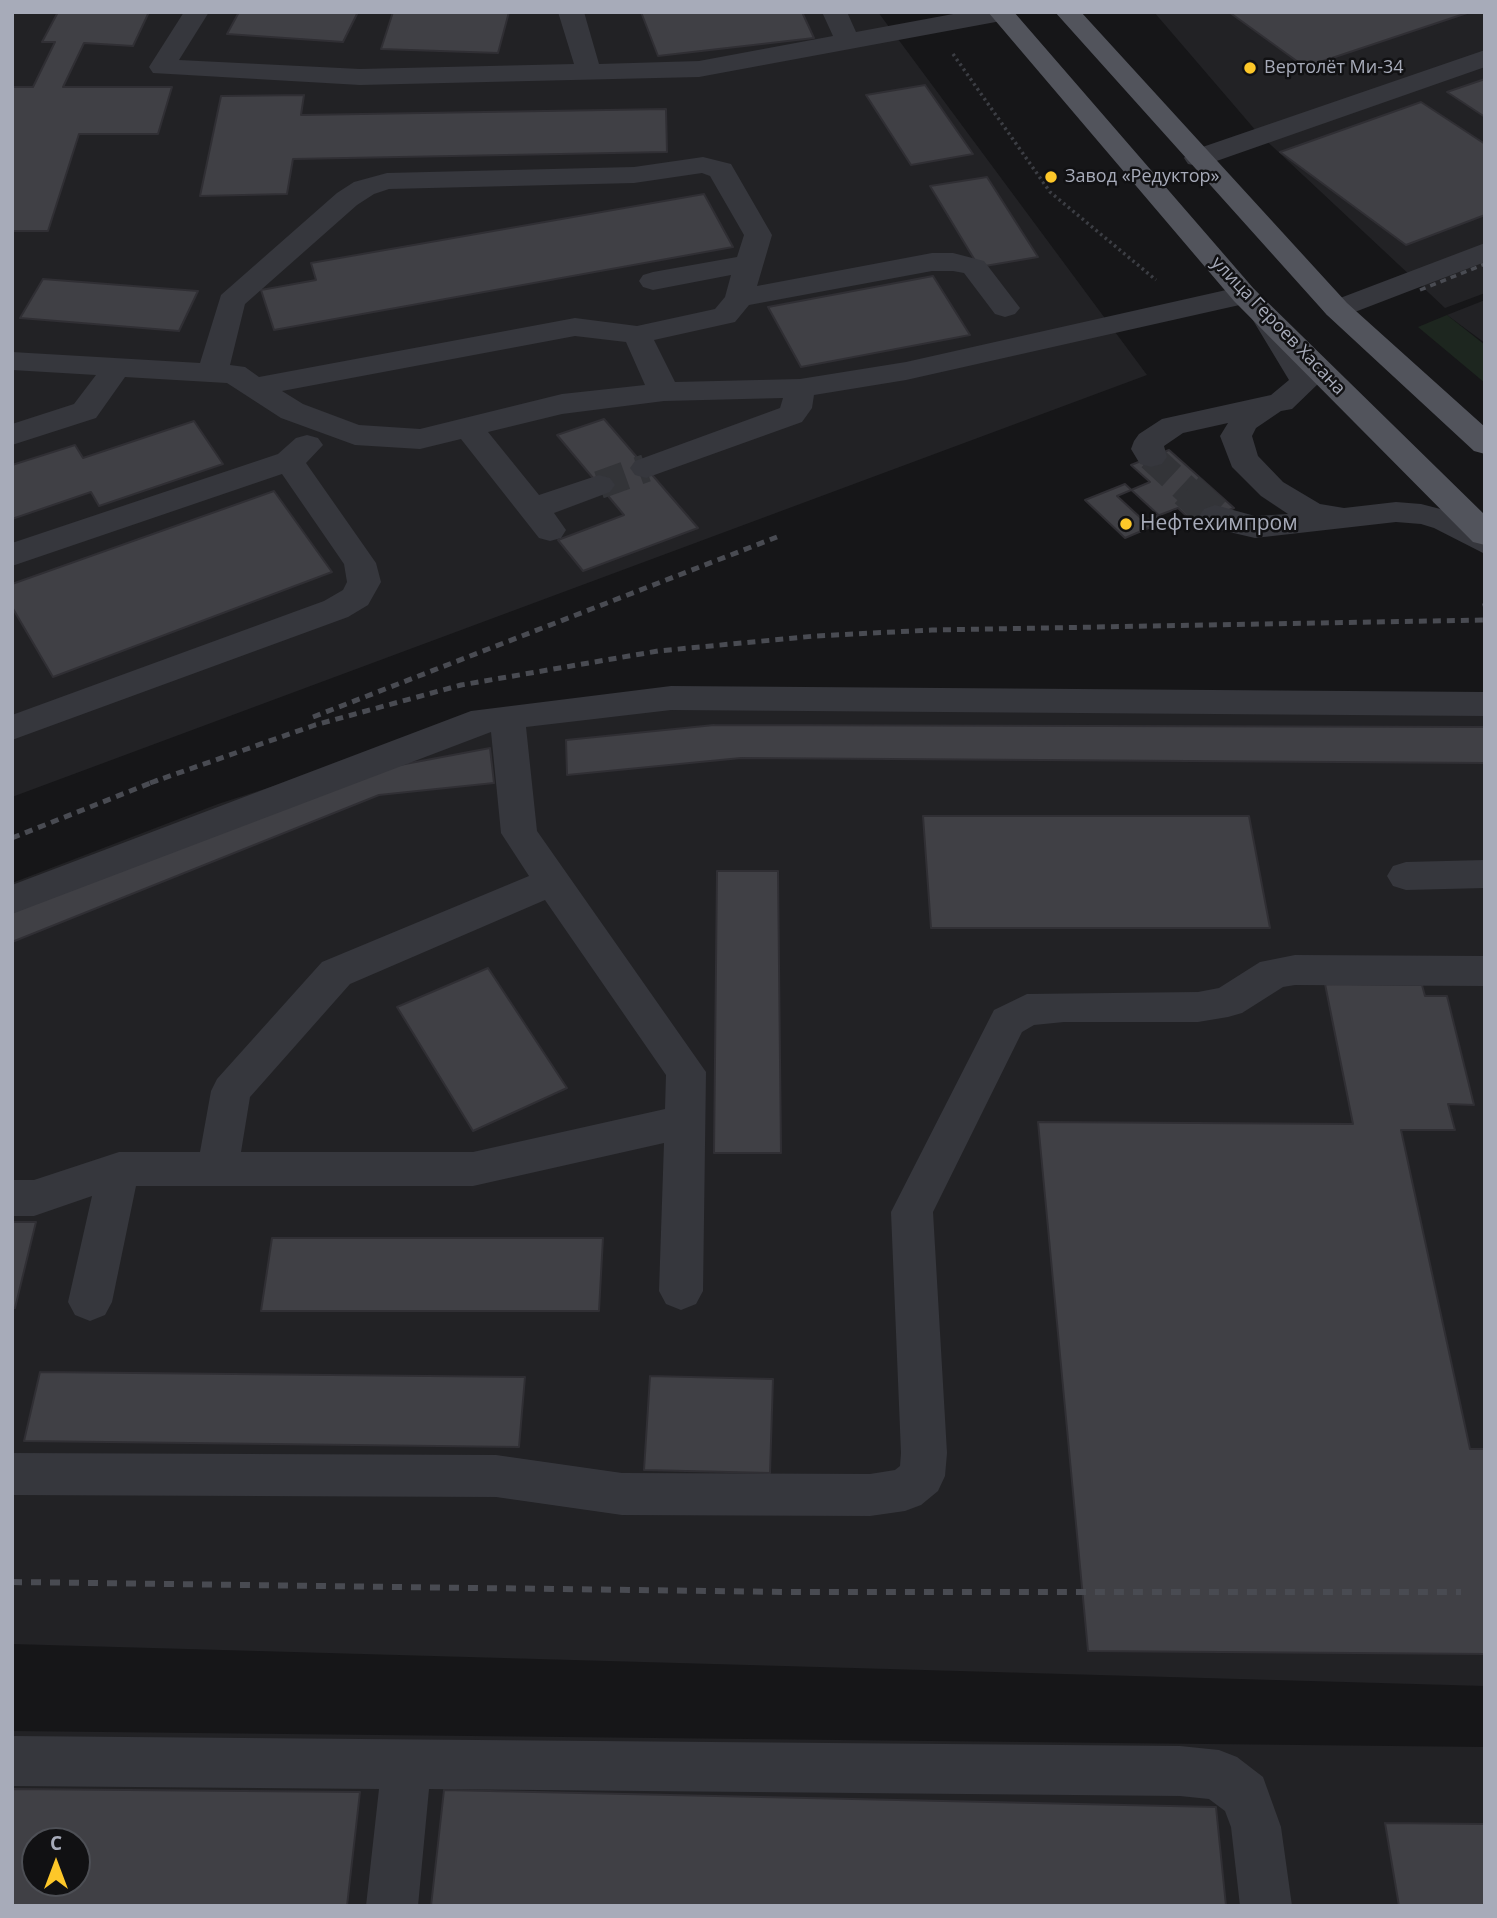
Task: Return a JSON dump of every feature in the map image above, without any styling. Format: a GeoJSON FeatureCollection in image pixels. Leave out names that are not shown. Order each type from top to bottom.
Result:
{"type":"FeatureCollection","features":[{"type":"Feature","properties":{"kind":"main road","name":"улица Героев Хасана"},"geometry":{"type":"LineString","coordinates":[[1000,12],[1138,168],[1244,295],[1485,534]]}},
{"type":"Feature","properties":{"kind":"main road"},"geometry":{"type":"LineString","coordinates":[[1068,12],[1336,309],[1485,444]]}},
{"type":"Feature","properties":{"kind":"lane"},"geometry":{"type":"LineString","coordinates":[[197,12],[162,66],[360,77],[699,69],[1000,12]]}},
{"type":"Feature","properties":{"kind":"lane"},"geometry":{"type":"LineString","coordinates":[[571,12],[589,72]]}},
{"type":"Feature","properties":{"kind":"lane"},"geometry":{"type":"LineString","coordinates":[[834,12],[848,41]]}},
{"type":"Feature","properties":{"kind":"lane"},"geometry":{"type":"LineString","coordinates":[[1198,158],[1485,58]]}},
{"type":"Feature","properties":{"kind":"lane"},"geometry":{"type":"LineString","coordinates":[[213,373],[231,301],[346,199],[387,181],[634,175],[703,165],[720,170],[758,234],[739,299],[725,316],[637,335],[576,327],[254,387]]}},
{"type":"Feature","properties":{"kind":"lane"},"geometry":{"type":"LineString","coordinates":[[1336,309],[1485,252]]}},
{"type":"Feature","properties":{"kind":"lane"},"geometry":{"type":"LineString","coordinates":[[739,299],[932,262],[953,262],[974,267],[1005,308]]}},
{"type":"Feature","properties":{"kind":"lane"},"geometry":{"type":"LineString","coordinates":[[653,281],[750,263]]}},
{"type":"Feature","properties":{"kind":"lane"},"geometry":{"type":"LineString","coordinates":[[12,361],[234,374],[292,411],[355,435],[420,439],[562,404],[664,392],[800,388],[906,372],[1244,295]]}},
{"type":"Feature","properties":{"kind":"lane"},"geometry":{"type":"LineString","coordinates":[[1151,457],[1147,449],[1150,440],[1173,426],[1270,405],[1287,399],[1305,382],[1266,317]]}},
{"type":"Feature","properties":{"kind":"lane"},"geometry":{"type":"LineString","coordinates":[[637,335],[664,392]]}},
{"type":"Feature","properties":{"kind":"lane"},"geometry":{"type":"LineString","coordinates":[[12,435],[85,411],[117,367]]}},
{"type":"Feature","properties":{"kind":"lane"},"geometry":{"type":"LineString","coordinates":[[646,468],[791,415],[797,408],[800,388]]}},
{"type":"Feature","properties":{"kind":"lane"},"geometry":{"type":"LineString","coordinates":[[1270,405],[1244,422],[1236,436],[1243,460],[1272,489],[1315,514],[1421,514],[1445,520],[1485,543]]}},
{"type":"Feature","properties":{"kind":"lane"},"geometry":{"type":"LineString","coordinates":[[12,555],[289,461],[329,425]]}},
{"type":"Feature","properties":{"kind":"lane"},"geometry":{"type":"LineString","coordinates":[[468,427],[542,519],[598,485]]}},
{"type":"Feature","properties":{"kind":"lane"},"geometry":{"type":"LineString","coordinates":[[12,728],[336,609],[356,597],[363,582],[360,563],[289,461]]}},
{"type":"Feature","properties":{"kind":"lane"},"geometry":{"type":"LineString","coordinates":[[1215,516],[1223,521],[1255,527],[1384,513]]}},
{"type":"Feature","properties":{"kind":"lane"},"geometry":{"type":"LineString","coordinates":[[12,900],[483,720],[671,698],[1485,704]]}},
{"type":"Feature","properties":{"kind":"lane"},"geometry":{"type":"LineString","coordinates":[[507,717],[519,833],[686,1072],[681,1292]]}},
{"type":"Feature","properties":{"kind":"lane"},"geometry":{"type":"LineString","coordinates":[[1406,876],[1485,874]]}},
{"type":"Feature","properties":{"kind":"lane"},"geometry":{"type":"LineString","coordinates":[[217,1169],[231,1091],[336,973],[553,881]]}},
{"type":"Feature","properties":{"kind":"lane"},"geometry":{"type":"LineString","coordinates":[[12,1474],[496,1476],[622,1494],[870,1495],[905,1490],[922,1476],[924,1452],[912,1212],[1008,1021],[1027,1010],[1064,1007],[1198,1007],[1228,1002],[1274,973],[1295,970],[1485,971]]}},
{"type":"Feature","properties":{"kind":"lane"},"geometry":{"type":"LineString","coordinates":[[12,1198],[34,1198],[119,1169],[473,1169],[685,1121]]}},
{"type":"Feature","properties":{"kind":"lane"},"geometry":{"type":"LineString","coordinates":[[90,1302],[119,1169]]}},
{"type":"Feature","properties":{"kind":"lane"},"geometry":{"type":"LineString","coordinates":[[12,1761],[1181,1771],[1219,1775],[1245,1795],[1256,1827],[1266,1906]]}},
{"type":"Feature","properties":{"kind":"lane"},"geometry":{"type":"LineString","coordinates":[[393,1906],[407,1764]]}},
{"type":"Feature","properties":{"kind":"path"},"geometry":{"type":"LineString","coordinates":[[952,52],[1051,192],[1166,288]]}},
{"type":"Feature","properties":{"kind":"shaded area"},"geometry":{"type":"Polygon","coordinates":[[[12,12],[878,12],[1147,375],[12,797],[12,12]]]}},
{"type":"Feature","properties":{"kind":"shaded area"},"geometry":{"type":"Polygon","coordinates":[[[1154,12],[1485,12],[1485,293],[1445,308],[1257,132],[1154,12]]]}},
{"type":"Feature","properties":{"kind":"shaded area"},"geometry":{"type":"Polygon","coordinates":[[[1485,300],[1485,343],[1447,315],[1485,300]]]}},
{"type":"Feature","properties":{"kind":"shaded area"},"geometry":{"type":"Polygon","coordinates":[[[1447,315],[1485,345],[1485,383],[1418,327],[1447,315]]]}},
{"type":"Feature","properties":{"kind":"shaded area"},"geometry":{"type":"Polygon","coordinates":[[[901,701],[1485,708],[1485,1686],[12,1644],[12,883],[218,804],[447,730],[589,711],[901,701]]]}},
{"type":"Feature","properties":{"kind":"shaded area"},"geometry":{"type":"Polygon","coordinates":[[[12,1731],[1485,1747],[1485,1906],[12,1906],[12,1731]]]}},
{"type":"Feature","properties":{"kind":"building"},"geometry":{"type":"Polygon","coordinates":[[[58,12],[149,12],[133,46],[84,43],[63,87],[172,87],[158,134],[79,134],[48,231],[12,231],[12,87],[33,87],[55,42],[42,42],[58,12]]]}},
{"type":"Feature","properties":{"kind":"building"},"geometry":{"type":"Polygon","coordinates":[[[239,12],[358,12],[343,42],[227,34],[239,12]]]}},
{"type":"Feature","properties":{"kind":"building"},"geometry":{"type":"Polygon","coordinates":[[[393,12],[509,12],[498,53],[381,49],[393,12]]]}},
{"type":"Feature","properties":{"kind":"building"},"geometry":{"type":"Polygon","coordinates":[[[641,12],[802,12],[814,38],[658,56],[641,12]]]}},
{"type":"Feature","properties":{"kind":"building"},"geometry":{"type":"Polygon","coordinates":[[[1229,12],[1470,12],[1305,67],[1229,12]]]}},
{"type":"Feature","properties":{"kind":"building"},"geometry":{"type":"Polygon","coordinates":[[[1485,79],[1485,117],[1447,92],[1485,79]]]}},
{"type":"Feature","properties":{"kind":"building"},"geometry":{"type":"Polygon","coordinates":[[[925,85],[973,154],[911,165],[866,95],[925,85]]]}},
{"type":"Feature","properties":{"kind":"building"},"geometry":{"type":"Polygon","coordinates":[[[304,95],[301,115],[666,109],[667,152],[293,159],[287,194],[200,196],[221,96],[304,95]]]}},
{"type":"Feature","properties":{"kind":"building"},"geometry":{"type":"Polygon","coordinates":[[[1421,102],[1485,144],[1485,215],[1406,245],[1280,152],[1421,102]]]}},
{"type":"Feature","properties":{"kind":"building"},"geometry":{"type":"Polygon","coordinates":[[[987,177],[1038,257],[979,267],[930,186],[987,177]]]}},
{"type":"Feature","properties":{"kind":"building"},"geometry":{"type":"Polygon","coordinates":[[[704,194],[733,247],[274,330],[261,290],[316,280],[311,263],[704,194]]]}},
{"type":"Feature","properties":{"kind":"building"},"geometry":{"type":"Polygon","coordinates":[[[933,276],[970,335],[801,367],[768,307],[933,276]]]}},
{"type":"Feature","properties":{"kind":"building"},"geometry":{"type":"Polygon","coordinates":[[[43,279],[198,291],[179,331],[20,318],[43,279]]]}},
{"type":"Feature","properties":{"kind":"building"},"geometry":{"type":"Polygon","coordinates":[[[604,419],[698,528],[583,571],[558,540],[624,515],[557,435],[604,419]]]}},
{"type":"Feature","properties":{"kind":"building"},"geometry":{"type":"Polygon","coordinates":[[[194,421],[223,464],[99,506],[91,492],[12,519],[12,465],[75,445],[83,458],[194,421]]]}},
{"type":"Feature","properties":{"kind":"building"},"geometry":{"type":"Polygon","coordinates":[[[1169,450],[1234,508],[1195,524],[1178,508],[1144,521],[1117,496],[1150,482],[1131,465],[1169,450]]]}},
{"type":"Feature","properties":{"kind":"building"},"geometry":{"type":"Polygon","coordinates":[[[1125,484],[1165,521],[1125,538],[1085,500],[1125,484]]]}},
{"type":"Feature","properties":{"kind":"building"},"geometry":{"type":"Polygon","coordinates":[[[274,491],[332,572],[53,677],[12,607],[12,584],[274,491]]]}},
{"type":"Feature","properties":{"kind":"building"},"geometry":{"type":"Polygon","coordinates":[[[714,725],[1485,727],[1485,763],[741,758],[567,775],[566,740],[714,725]]]}},
{"type":"Feature","properties":{"kind":"building"},"geometry":{"type":"Polygon","coordinates":[[[490,748],[494,783],[379,795],[12,942],[12,906],[352,774],[490,748]]]}},
{"type":"Feature","properties":{"kind":"building"},"geometry":{"type":"Polygon","coordinates":[[[923,816],[1249,816],[1270,928],[931,928],[923,816]]]}},
{"type":"Feature","properties":{"kind":"building"},"geometry":{"type":"Polygon","coordinates":[[[717,871],[778,871],[781,1153],[714,1153],[717,871]]]}},
{"type":"Feature","properties":{"kind":"building"},"geometry":{"type":"Polygon","coordinates":[[[488,968],[567,1088],[473,1131],[397,1007],[488,968]]]}},
{"type":"Feature","properties":{"kind":"building"},"geometry":{"type":"Polygon","coordinates":[[[1325,984],[1422,985],[1425,996],[1447,996],[1474,1105],[1448,1104],[1455,1130],[1401,1130],[1470,1449],[1485,1449],[1485,1654],[1088,1651],[1038,1122],[1353,1124],[1325,984]]]}},
{"type":"Feature","properties":{"kind":"building"},"geometry":{"type":"Polygon","coordinates":[[[12,1222],[36,1222],[15,1308],[12,1308],[12,1222]]]}},
{"type":"Feature","properties":{"kind":"building"},"geometry":{"type":"Polygon","coordinates":[[[272,1238],[603,1238],[599,1311],[261,1311],[272,1238]]]}},
{"type":"Feature","properties":{"kind":"building"},"geometry":{"type":"Polygon","coordinates":[[[40,1372],[525,1377],[519,1447],[24,1441],[40,1372]]]}},
{"type":"Feature","properties":{"kind":"building"},"geometry":{"type":"Polygon","coordinates":[[[650,1376],[773,1379],[770,1473],[644,1470],[650,1376]]]}},
{"type":"Feature","properties":{"kind":"building"},"geometry":{"type":"Polygon","coordinates":[[[12,1789],[360,1792],[347,1906],[12,1906],[12,1789]]]}},
{"type":"Feature","properties":{"kind":"building"},"geometry":{"type":"Polygon","coordinates":[[[444,1790],[1216,1807],[1226,1906],[431,1906],[444,1790]]]}},
{"type":"Feature","properties":{"kind":"building"},"geometry":{"type":"Polygon","coordinates":[[[1385,1823],[1485,1824],[1485,1906],[1399,1906],[1385,1823]]]}},
{"type":"Feature","properties":{"kind":"tunnel"},"geometry":{"type":"LineString","coordinates":[[1151,457],[1189,492]]}},
{"type":"Feature","properties":{"kind":"tunnel"},"geometry":{"type":"LineString","coordinates":[[599,485],[646,468]]}},
{"type":"Feature","properties":{"kind":"tunnel"},"geometry":{"type":"LineString","coordinates":[[1187,490],[1215,516]]}},
{"type":"Feature","properties":{"kind":"railway"},"geometry":{"type":"LineString","coordinates":[[1420,290],[1485,264]]}},
{"type":"Feature","properties":{"kind":"railway"},"geometry":{"type":"LineString","coordinates":[[313,717],[777,537]]}},
{"type":"Feature","properties":{"kind":"railway"},"geometry":{"type":"LineString","coordinates":[[154,782],[315,725],[461,685],[658,651],[815,636],[932,630],[1485,620]]}},
{"type":"Feature","properties":{"kind":"railway"},"geometry":{"type":"LineString","coordinates":[[154,782],[158,780]]}},
{"type":"Feature","properties":{"kind":"railway"},"geometry":{"type":"LineString","coordinates":[[12,838],[154,782]]}},
{"type":"Feature","properties":{"kind":"railway"},"geometry":{"type":"LineString","coordinates":[[150,783],[154,782]]}},
{"type":"Feature","properties":{"kind":"railway"},"geometry":{"type":"LineString","coordinates":[[12,1582],[787,1592],[1461,1592]]}},
{"type":"Feature","properties":{"kind":"place","name":"Вертолёт Ми-34"},"geometry":{"type":"Point","coordinates":[1250,68]}},
{"type":"Feature","properties":{"kind":"place","name":"Завод «Редуктор»"},"geometry":{"type":"Point","coordinates":[1051,177]}},
{"type":"Feature","properties":{"kind":"place","name":"Нефтехимпром"},"geometry":{"type":"Point","coordinates":[1126,524]}}]}
